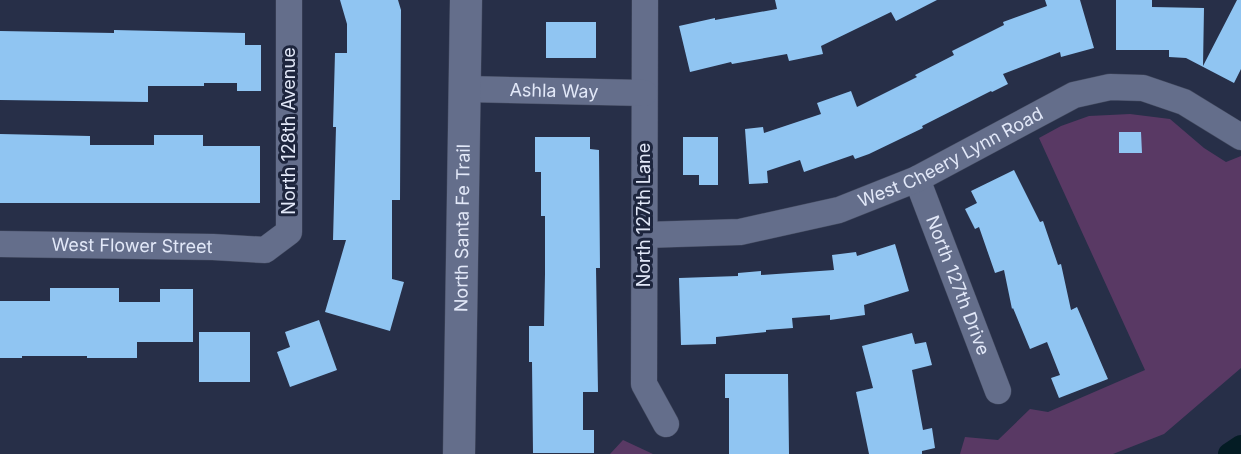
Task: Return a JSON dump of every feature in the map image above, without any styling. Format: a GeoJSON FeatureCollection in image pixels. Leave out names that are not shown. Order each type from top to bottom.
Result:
{"type":"FeatureCollection","features":[{"type":"Feature","properties":{"kind":"street","name":"North 128th Avenue"},"geometry":{"type":"LineString","coordinates":[[265,250],[289,232],[289,0]]}},
{"type":"Feature","properties":{"kind":"street","name":"North Santa Fe Trail"},"geometry":{"type":"LineString","coordinates":[[459,454],[466,0]]}},
{"type":"Feature","properties":{"kind":"street","name":"North 127th Lane"},"geometry":{"type":"LineString","coordinates":[[645,0],[644,384],[666,424]]}},
{"type":"Feature","properties":{"kind":"street","name":"West Cheery Lynn Road"},"geometry":{"type":"LineString","coordinates":[[645,235],[740,232],[839,210],[917,179],[1074,95],[1110,87],[1143,88],[1184,102],[1241,137]]}},
{"type":"Feature","properties":{"kind":"street","name":"Ashla Way"},"geometry":{"type":"LineString","coordinates":[[466,89],[644,93]]}},
{"type":"Feature","properties":{"kind":"street","name":"North 127th Drive"},"geometry":{"type":"LineString","coordinates":[[917,179],[998,391]]}},
{"type":"Feature","properties":{"kind":"street","name":"West Flower Street"},"geometry":{"type":"LineString","coordinates":[[0,244],[265,250]]}},
{"type":"Feature","properties":{"kind":"shaded area"},"geometry":{"type":"Polygon","coordinates":[[[1130,114],[1170,119],[1204,148],[1226,162],[1241,156],[1241,368],[1164,434],[1113,454],[960,454],[965,437],[998,440],[1030,409],[1048,412],[1145,370],[1039,138],[1061,126],[1089,116],[1130,114]]]}},
{"type":"Feature","properties":{"kind":"shaded area"},"geometry":{"type":"Polygon","coordinates":[[[623,440],[653,454],[610,454],[623,440]]]}},
{"type":"Feature","properties":{"kind":"building"},"geometry":{"type":"Polygon","coordinates":[[[340,0],[398,0],[401,10],[400,200],[392,200],[392,279],[404,282],[390,331],[325,312],[346,240],[333,240],[335,53],[347,53],[347,24],[340,0]]]}},
{"type":"Feature","properties":{"kind":"building"},"geometry":{"type":"Polygon","coordinates":[[[775,0],[937,0],[896,21],[891,12],[821,46],[823,54],[789,61],[787,54],[732,64],[731,62],[690,72],[679,26],[777,9],[775,0]]]}},
{"type":"Feature","properties":{"kind":"building"},"geometry":{"type":"Polygon","coordinates":[[[1045,0],[1080,0],[1094,48],[1061,57],[1060,52],[1003,74],[1008,84],[869,154],[855,159],[853,155],[804,172],[800,160],[767,171],[768,183],[749,184],[745,129],[763,127],[764,133],[821,114],[817,103],[851,91],[857,107],[917,77],[915,75],[954,55],[952,51],[1004,25],[1003,22],[1047,6],[1045,0]]]}},
{"type":"Feature","properties":{"kind":"building"},"geometry":{"type":"Polygon","coordinates":[[[1116,0],[1152,0],[1152,7],[1204,8],[1203,66],[1237,0],[1241,0],[1241,69],[1234,83],[1186,58],[1169,57],[1169,50],[1116,50],[1116,0]]]}},
{"type":"Feature","properties":{"kind":"building"},"geometry":{"type":"Polygon","coordinates":[[[546,22],[596,22],[596,58],[546,58],[546,22]]]}},
{"type":"Feature","properties":{"kind":"building"},"geometry":{"type":"Polygon","coordinates":[[[114,30],[245,33],[245,45],[261,45],[261,91],[237,91],[237,83],[204,83],[204,86],[148,86],[148,102],[0,100],[0,31],[114,33],[114,30]]]}},
{"type":"Feature","properties":{"kind":"building"},"geometry":{"type":"Polygon","coordinates":[[[1119,132],[1141,132],[1142,153],[1119,153],[1119,132]]]}},
{"type":"Feature","properties":{"kind":"building"},"geometry":{"type":"Polygon","coordinates":[[[0,134],[90,136],[90,145],[154,145],[154,135],[203,135],[203,146],[260,146],[260,203],[0,203],[0,134]]]}},
{"type":"Feature","properties":{"kind":"building"},"geometry":{"type":"Polygon","coordinates":[[[535,137],[590,137],[590,149],[599,150],[600,268],[596,268],[598,392],[583,392],[583,430],[594,430],[594,453],[533,453],[532,362],[529,362],[529,326],[544,326],[545,274],[545,216],[541,216],[541,172],[535,172],[535,137]]]}},
{"type":"Feature","properties":{"kind":"building"},"geometry":{"type":"Polygon","coordinates":[[[683,137],[718,137],[718,185],[699,185],[699,175],[683,175],[683,137]]]}},
{"type":"Feature","properties":{"kind":"building"},"geometry":{"type":"Polygon","coordinates":[[[1014,170],[1040,222],[1043,221],[1058,265],[1061,264],[1071,310],[1077,307],[1108,379],[1059,398],[1051,378],[1060,375],[1047,342],[1030,349],[1012,309],[1004,270],[995,273],[979,227],[975,229],[965,209],[977,203],[971,191],[1014,170]]]}},
{"type":"Feature","properties":{"kind":"building"},"geometry":{"type":"Polygon","coordinates":[[[895,244],[909,291],[864,305],[865,315],[830,320],[830,315],[792,318],[793,328],[716,337],[716,344],[681,345],[679,278],[738,276],[738,273],[761,271],[761,275],[834,270],[832,255],[856,252],[857,256],[895,244]]]}},
{"type":"Feature","properties":{"kind":"building"},"geometry":{"type":"Polygon","coordinates":[[[50,288],[119,288],[119,302],[160,302],[160,289],[193,289],[193,342],[137,342],[137,358],[22,356],[22,358],[0,358],[0,301],[50,301],[50,288]]]}},
{"type":"Feature","properties":{"kind":"building"},"geometry":{"type":"Polygon","coordinates":[[[319,320],[337,370],[290,387],[277,352],[290,347],[285,332],[319,320]]]}},
{"type":"Feature","properties":{"kind":"building"},"geometry":{"type":"Polygon","coordinates":[[[199,332],[250,332],[250,382],[199,382],[199,332]]]}},
{"type":"Feature","properties":{"kind":"building"},"geometry":{"type":"Polygon","coordinates":[[[912,333],[915,344],[926,342],[932,365],[912,370],[923,430],[932,428],[935,448],[922,451],[922,454],[869,454],[856,392],[873,388],[862,346],[912,333]]]}},
{"type":"Feature","properties":{"kind":"building"},"geometry":{"type":"Polygon","coordinates":[[[725,374],[788,374],[789,454],[729,454],[729,398],[725,398],[725,374]]]}},
{"type":"Feature","properties":{"kind":"waterway"},"geometry":{"type":"LineString","coordinates":[[1229,454],[1241,446]]}}]}
